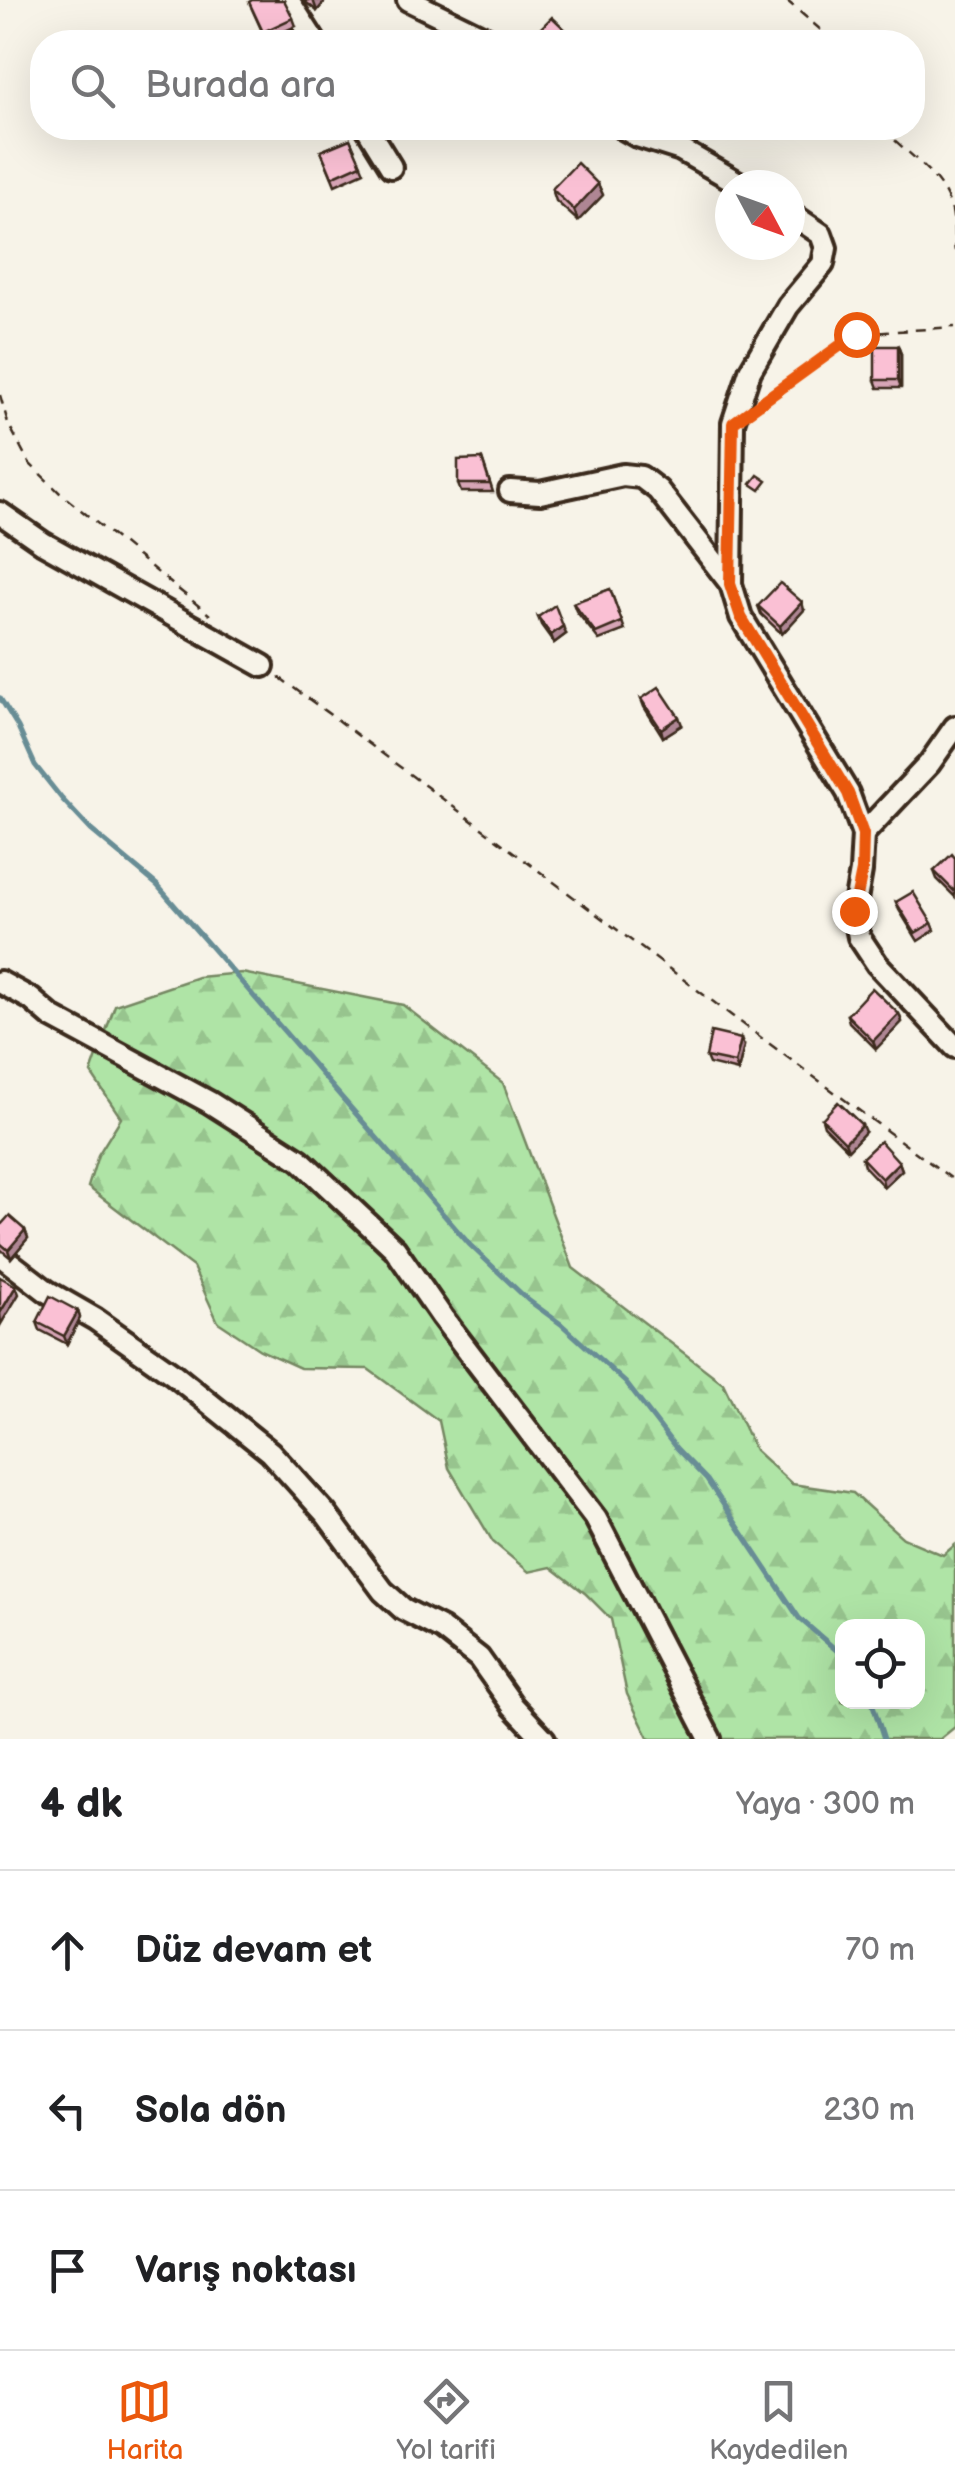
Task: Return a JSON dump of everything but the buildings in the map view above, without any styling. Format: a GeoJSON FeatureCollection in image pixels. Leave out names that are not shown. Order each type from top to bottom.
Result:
{"type":"FeatureCollection","features":[{"type":"Feature","properties":{"kind":"street"},"geometry":{"type":"LineString","coordinates":[[288,0],[307,30]]}},
{"type":"Feature","properties":{"kind":"street"},"geometry":{"type":"LineString","coordinates":[[408,0],[469,30]]}},
{"type":"Feature","properties":{"kind":"street"},"geometry":{"type":"LineString","coordinates":[[374,140],[391,167]]}},
{"type":"Feature","properties":{"kind":"street"},"geometry":{"type":"LineString","coordinates":[[650,140],[681,150],[716,170]]}},
{"type":"Feature","properties":{"kind":"street"},"geometry":{"type":"LineString","coordinates":[[730,584],[733,423],[750,371],[764,344],[788,306],[823,264],[826,248],[820,234],[805,224]]}},
{"type":"Feature","properties":{"kind":"street"},"geometry":{"type":"LineString","coordinates":[[510,491],[540,493],[623,475],[641,478],[658,490],[730,584],[741,617],[848,793],[863,834],[862,871],[854,911],[859,936],[878,964],[955,1047]]}},
{"type":"Feature","properties":{"kind":"street"},"geometry":{"type":"LineString","coordinates":[[0,513],[43,543],[263,666]]}},
{"type":"Feature","properties":{"kind":"street"},"geometry":{"type":"LineString","coordinates":[[863,834],[930,764],[955,728]]}},
{"type":"Feature","properties":{"kind":"street"},"geometry":{"type":"LineString","coordinates":[[0,982],[31,999],[52,1017],[210,1102],[300,1160],[395,1249],[596,1519],[710,1739]]}},
{"type":"Feature","properties":{"kind":"street"},"geometry":{"type":"LineString","coordinates":[[0,1255],[48,1292],[95,1319],[173,1374],[270,1452],[326,1514],[383,1592],[479,1658],[513,1706],[544,1739]]}},
{"type":"Feature","properties":{"kind":"path"},"geometry":{"type":"LineString","coordinates":[[786,0],[820,30]]}},
{"type":"Feature","properties":{"kind":"path"},"geometry":{"type":"LineString","coordinates":[[896,140],[919,160],[944,191],[952,213],[955,251]]}},
{"type":"Feature","properties":{"kind":"path"},"geometry":{"type":"LineString","coordinates":[[733,423],[856,334],[955,327]]}},
{"type":"Feature","properties":{"kind":"path"},"geometry":{"type":"LineString","coordinates":[[0,395],[8,422],[29,462],[60,493],[219,622]]}},
{"type":"Feature","properties":{"kind":"path"},"geometry":{"type":"LineString","coordinates":[[263,666],[955,1181]]}},
{"type":"Feature","properties":{"kind":"green space"},"geometry":{"type":"Polygon","coordinates":[[[242,973],[403,1005],[503,1083],[573,1268],[723,1383],[755,1450],[792,1484],[853,1493],[903,1538],[943,1555],[955,1545],[955,1727],[940,1739],[649,1739],[627,1694],[611,1619],[551,1567],[529,1572],[493,1542],[449,1468],[439,1421],[368,1369],[300,1368],[260,1350],[218,1322],[193,1267],[88,1187],[98,1155],[121,1118],[91,1073],[115,1005],[198,977],[242,973]]]}},
{"type":"Feature","properties":{"kind":"waterway"},"geometry":{"type":"LineString","coordinates":[[0,698],[35,765],[62,799],[91,830],[157,885],[470,1245],[626,1383],[676,1448],[707,1480],[799,1618],[835,1649]]}},
{"type":"Feature","properties":{"kind":"waterway"},"geometry":{"type":"LineString","coordinates":[[874,1709],[884,1739]]}},
{"type":"Feature","properties":{"kind":"route"},"geometry":{"type":"LineString","coordinates":[[854,911],[862,871],[863,834],[848,793],[741,617],[730,584],[733,423],[856,334]]}}]}
